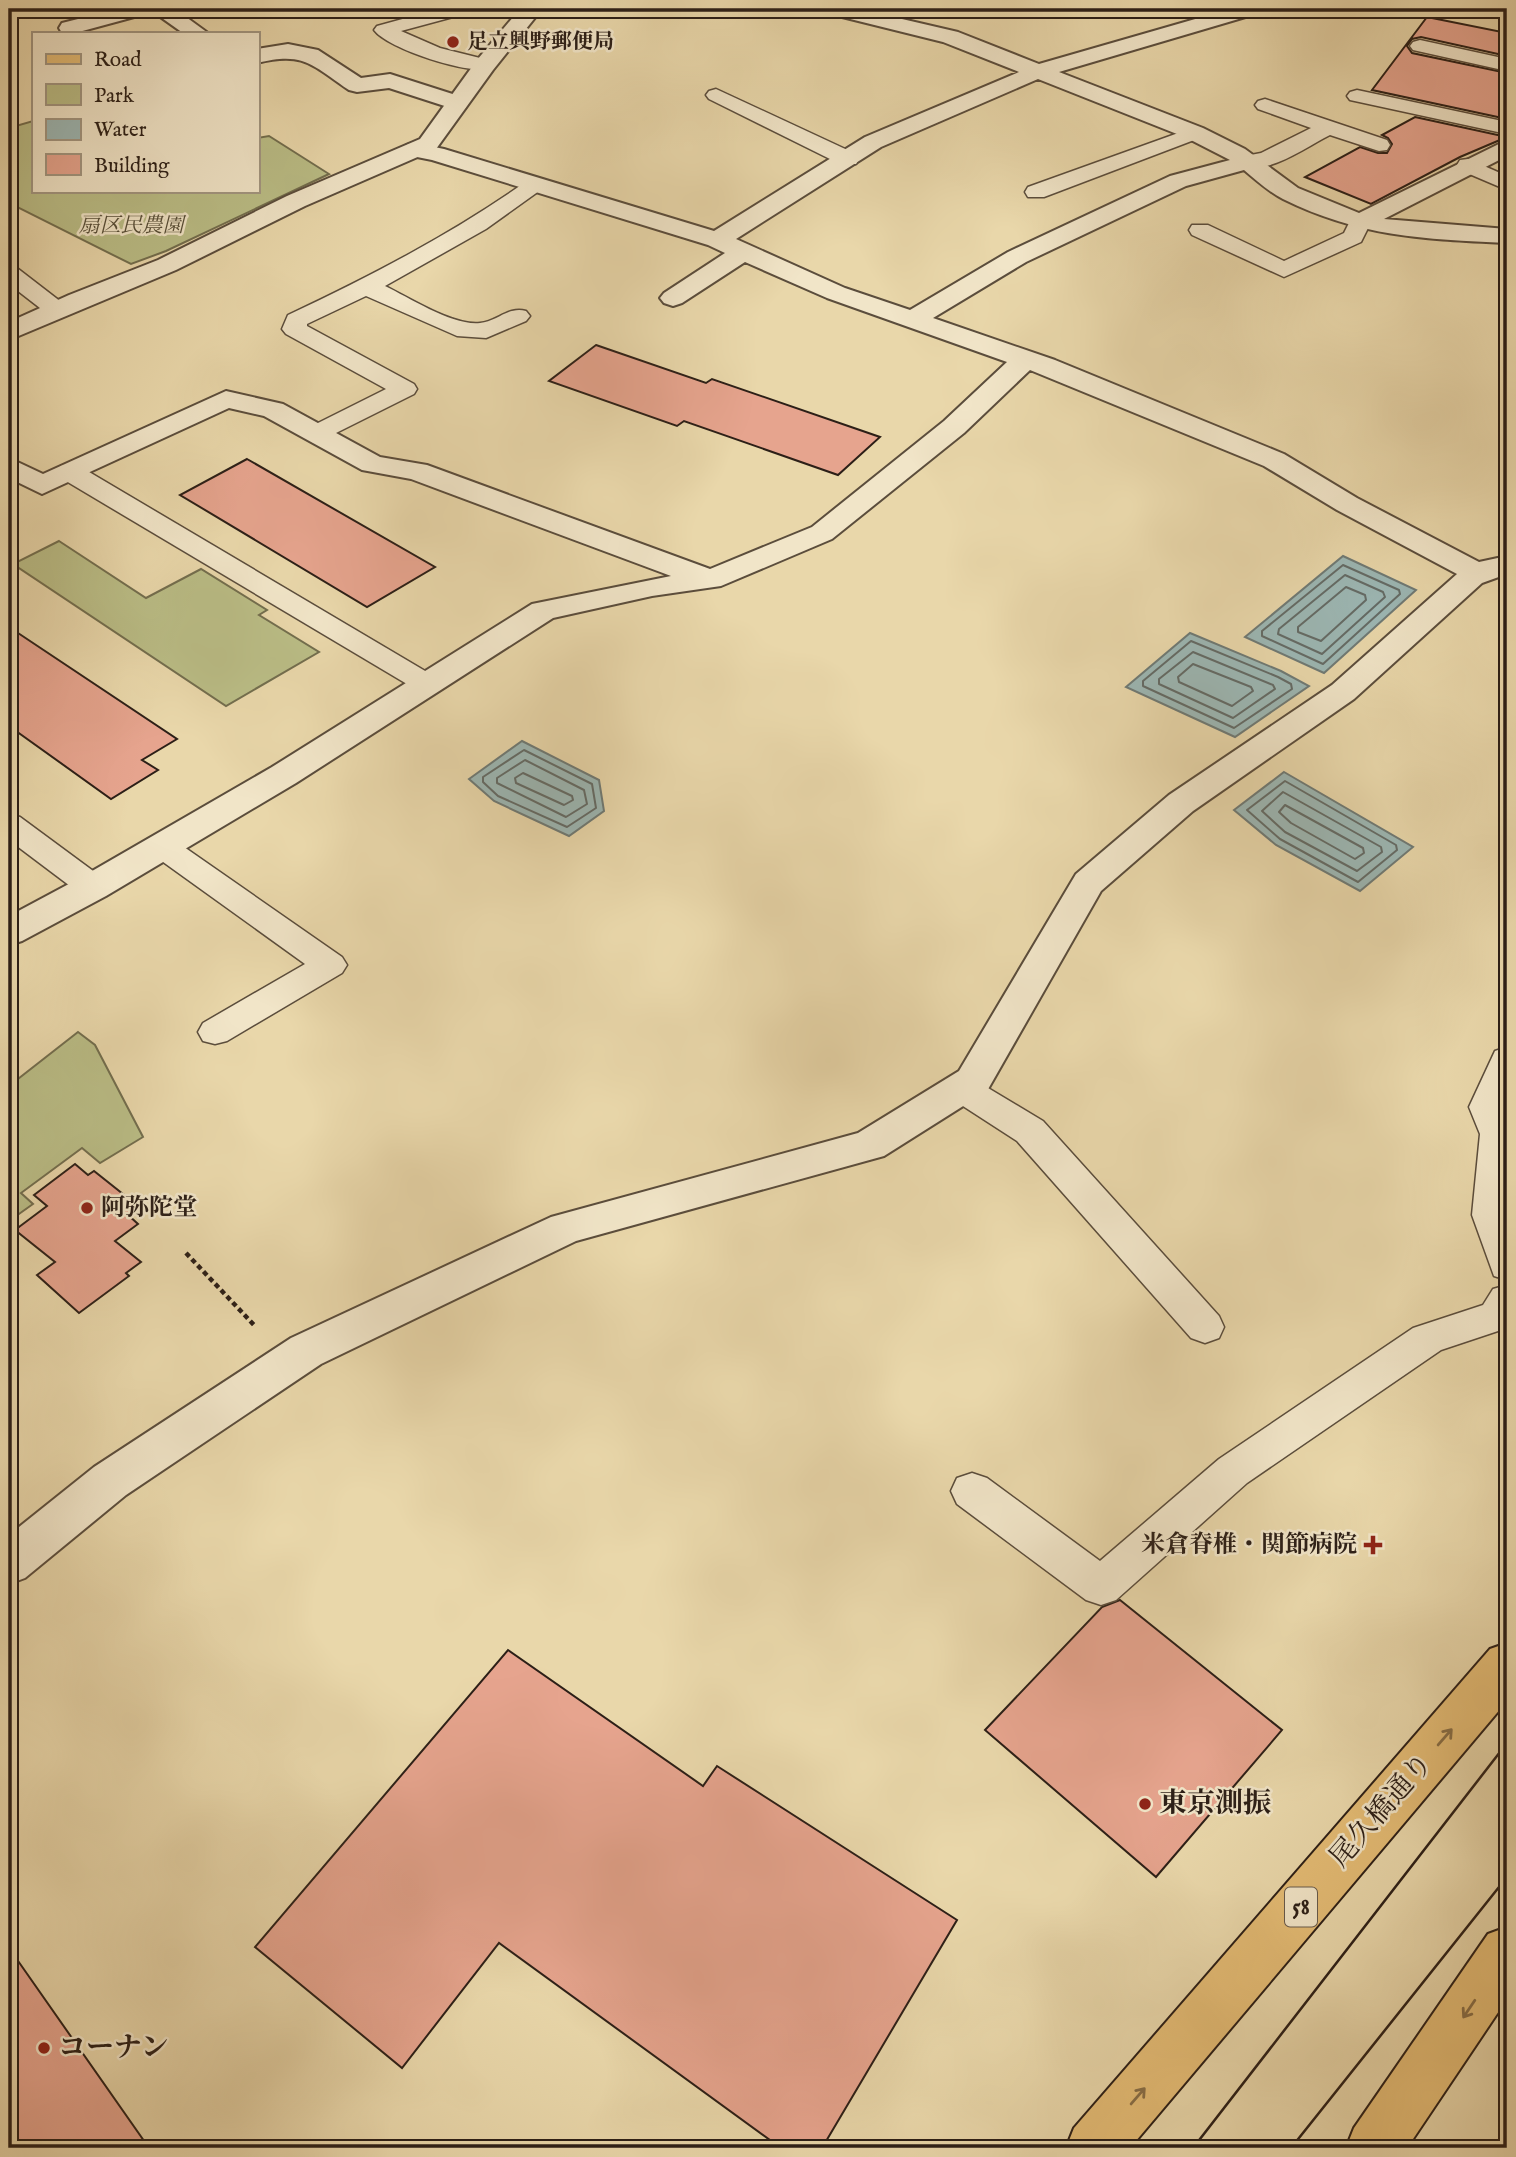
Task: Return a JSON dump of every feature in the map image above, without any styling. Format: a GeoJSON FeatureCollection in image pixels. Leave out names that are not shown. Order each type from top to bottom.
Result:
{"type":"FeatureCollection","features":[{"type":"Feature","properties":{"kind":"main road","name":"尾久橋通り"},"geometry":{"type":"LineString","coordinates":[[1094,2148],[1507,1665]]}},
{"type":"Feature","properties":{"kind":"main road"},"geometry":{"type":"LineString","coordinates":[[1374,2148],[1507,1953]]}},
{"type":"Feature","properties":{"kind":"street"},"geometry":{"type":"LineString","coordinates":[[66,26],[142,9]]}},
{"type":"Feature","properties":{"kind":"street"},"geometry":{"type":"LineString","coordinates":[[161,9],[196,32]]}},
{"type":"Feature","properties":{"kind":"street"},"geometry":{"type":"LineString","coordinates":[[9,332],[167,265],[296,201],[433,140],[485,65],[531,9]]}},
{"type":"Feature","properties":{"kind":"street"},"geometry":{"type":"LineString","coordinates":[[832,9],[866,12],[950,37],[1195,133],[1248,162],[1289,193],[1360,222],[1394,229],[1507,236]]}},
{"type":"Feature","properties":{"kind":"street"},"geometry":{"type":"LineString","coordinates":[[717,240],[873,142],[1039,71],[1252,9]]}},
{"type":"Feature","properties":{"kind":"street"},"geometry":{"type":"LineString","coordinates":[[259,56],[281,50],[302,50],[357,85],[390,81],[457,103]]}},
{"type":"Feature","properties":{"kind":"street"},"geometry":{"type":"LineString","coordinates":[[1360,222],[1507,147]]}},
{"type":"Feature","properties":{"kind":"street"},"geometry":{"type":"LineString","coordinates":[[9,1563],[110,1481],[289,1361],[565,1228],[870,1145],[972,1081],[1088,883],[1181,803],[1343,692],[1492,569],[1347,504],[1274,460],[1025,360],[836,293],[717,240],[436,154],[415,150]]}},
{"type":"Feature","properties":{"kind":"street"},"geometry":{"type":"LineString","coordinates":[[912,320],[1017,257],[1178,181],[1248,162]]}},
{"type":"Feature","properties":{"kind":"street"},"geometry":{"type":"LineString","coordinates":[[673,298],[743,252]]}},
{"type":"Feature","properties":{"kind":"street"},"geometry":{"type":"LineString","coordinates":[[9,932],[93,887],[284,775],[543,611],[652,587],[710,580],[822,533],[954,427],[1025,360]]}},
{"type":"Feature","properties":{"kind":"street"},"geometry":{"type":"LineString","coordinates":[[9,467],[42,485],[226,399],[273,410],[372,464],[417,471],[710,580]]}},
{"type":"Feature","properties":{"kind":"lane"},"geometry":{"type":"LineString","coordinates":[[446,13],[384,30],[415,48],[451,60],[485,65]]}},
{"type":"Feature","properties":{"kind":"lane"},"geometry":{"type":"LineString","coordinates":[[1420,46],[1507,65]]}},
{"type":"Feature","properties":{"kind":"lane"},"geometry":{"type":"LineString","coordinates":[[716,95],[848,159]]}},
{"type":"Feature","properties":{"kind":"lane"},"geometry":{"type":"LineString","coordinates":[[1357,96],[1507,128]]}},
{"type":"Feature","properties":{"kind":"lane"},"geometry":{"type":"LineString","coordinates":[[1265,105],[1379,145]]}},
{"type":"Feature","properties":{"kind":"lane"},"geometry":{"type":"LineString","coordinates":[[1248,162],[1267,159],[1327,128]]}},
{"type":"Feature","properties":{"kind":"lane"},"geometry":{"type":"LineString","coordinates":[[1036,192],[1195,133]]}},
{"type":"Feature","properties":{"kind":"lane"},"geometry":{"type":"LineString","coordinates":[[1468,165],[1507,184]]}},
{"type":"Feature","properties":{"kind":"lane"},"geometry":{"type":"LineString","coordinates":[[317,433],[405,389],[294,328],[296,320],[367,287],[441,247],[535,186]]}},
{"type":"Feature","properties":{"kind":"lane"},"geometry":{"type":"LineString","coordinates":[[1200,230],[1284,270],[1353,237],[1360,222]]}},
{"type":"Feature","properties":{"kind":"lane"},"geometry":{"type":"LineString","coordinates":[[9,273],[57,310]]}},
{"type":"Feature","properties":{"kind":"lane"},"geometry":{"type":"LineString","coordinates":[[367,287],[457,329],[486,331],[518,316]]}},
{"type":"Feature","properties":{"kind":"lane"},"geometry":{"type":"LineString","coordinates":[[70,472],[427,684]]}},
{"type":"Feature","properties":{"kind":"lane"},"geometry":{"type":"LineString","coordinates":[[9,824],[93,887]]}},
{"type":"Feature","properties":{"kind":"lane"},"geometry":{"type":"LineString","coordinates":[[163,847],[330,965],[215,1032]]}},
{"type":"Feature","properties":{"kind":"lane"},"geometry":{"type":"LineString","coordinates":[[1507,1060],[1487,1107],[1498,1134],[1491,1215],[1507,1265]]}},
{"type":"Feature","properties":{"kind":"lane"},"geometry":{"type":"LineString","coordinates":[[961,1088],[1030,1131],[1205,1327]]}},
{"type":"Feature","properties":{"kind":"lane"},"geometry":{"type":"LineString","coordinates":[[972,1490],[1101,1586],[1233,1471],[1427,1339],[1496,1316],[1507,1300]]}},
{"type":"Feature","properties":{"kind":"path"},"geometry":{"type":"LineString","coordinates":[[186,1253],[289,1361]]}},
{"type":"Feature","properties":{"kind":"green space","name":"扇区民農園"},"geometry":{"type":"Polygon","coordinates":[[[32,121],[32,192],[259,192],[259,138],[269,136],[329,174],[166,251],[131,264],[9,203],[9,128],[32,121]]]}},
{"type":"Feature","properties":{"kind":"green space"},"geometry":{"type":"Polygon","coordinates":[[[59,541],[146,598],[201,569],[267,610],[259,615],[319,652],[226,706],[13,564],[59,541]]]}},
{"type":"Feature","properties":{"kind":"green space"},"geometry":{"type":"Polygon","coordinates":[[[78,1032],[95,1045],[143,1137],[100,1163],[82,1148],[21,1193],[33,1204],[9,1221],[9,1086],[78,1032]]]}},
{"type":"Feature","properties":{"kind":"water"},"geometry":{"type":"Polygon","coordinates":[[[1343,556],[1416,590],[1324,673],[1245,637],[1343,556]]]}},
{"type":"Feature","properties":{"kind":"water"},"geometry":{"type":"Polygon","coordinates":[[[1190,633],[1281,671],[1309,686],[1235,737],[1126,687],[1190,633]]]}},
{"type":"Feature","properties":{"kind":"water"},"geometry":{"type":"Polygon","coordinates":[[[522,741],[599,780],[604,811],[569,836],[494,801],[469,779],[522,741]]]}},
{"type":"Feature","properties":{"kind":"water"},"geometry":{"type":"Polygon","coordinates":[[[1284,772],[1413,847],[1360,891],[1276,845],[1234,810],[1284,772]]]}},
{"type":"Feature","properties":{"kind":"building"},"geometry":{"type":"Polygon","coordinates":[[[1427,17],[1507,33],[1507,56],[1421,37],[1412,39],[1407,46],[1412,53],[1507,73],[1507,119],[1372,90],[1427,17]]]}},
{"type":"Feature","properties":{"kind":"building"},"geometry":{"type":"Polygon","coordinates":[[[1415,117],[1507,137],[1460,157],[1371,204],[1305,177],[1360,147],[1387,153],[1392,144],[1382,135],[1415,117]]]}},
{"type":"Feature","properties":{"kind":"building"},"geometry":{"type":"Polygon","coordinates":[[[596,345],[706,383],[712,379],[880,437],[838,475],[684,421],[677,426],[549,381],[596,345]]]}},
{"type":"Feature","properties":{"kind":"building"},"geometry":{"type":"Polygon","coordinates":[[[247,459],[435,567],[367,607],[180,495],[247,459]]]}},
{"type":"Feature","properties":{"kind":"building"},"geometry":{"type":"Polygon","coordinates":[[[9,627],[177,739],[142,760],[158,770],[111,799],[9,726],[9,627]]]}},
{"type":"Feature","properties":{"kind":"building"},"geometry":{"type":"Polygon","coordinates":[[[75,1164],[88,1175],[94,1171],[138,1206],[127,1214],[138,1224],[115,1241],[141,1262],[126,1273],[129,1276],[79,1313],[37,1275],[55,1262],[15,1230],[47,1206],[34,1195],[75,1164]]]}},
{"type":"Feature","properties":{"kind":"building","name":"東京測振"},"geometry":{"type":"Polygon","coordinates":[[[1120,1600],[1282,1730],[1156,1877],[985,1730],[1102,1607],[1120,1600]]]}},
{"type":"Feature","properties":{"kind":"building"},"geometry":{"type":"Polygon","coordinates":[[[508,1650],[703,1786],[717,1766],[957,1920],[822,2148],[781,2148],[499,1943],[402,2068],[255,1947],[508,1650]]]}},
{"type":"Feature","properties":{"kind":"building","name":"コーナン"},"geometry":{"type":"Polygon","coordinates":[[[9,1948],[149,2148],[9,2148],[9,1948]]]}},
{"type":"Feature","properties":{"kind":"tram line"},"geometry":{"type":"LineString","coordinates":[[1193,2148],[1507,1743]]}},
{"type":"Feature","properties":{"kind":"tram line"},"geometry":{"type":"LineString","coordinates":[[1291,2148],[1507,1877]]}},
{"type":"Feature","properties":{"kind":"place","name":"足立興野郵便局"},"geometry":{"type":"Point","coordinates":[453,42]}},
{"type":"Feature","properties":{"kind":"place","name":"阿弥陀堂"},"geometry":{"type":"Point","coordinates":[87,1208]}},
{"type":"Feature","properties":{"kind":"place","name":"米倉脊椎・関節病院"},"geometry":{"type":"Point","coordinates":[1373,1545]}},
{"type":"Feature","properties":{"kind":"place","name":"東京測振"},"geometry":{"type":"Point","coordinates":[1145,1804]}},
{"type":"Feature","properties":{"kind":"place","name":"コーナン"},"geometry":{"type":"Point","coordinates":[44,2048]}}]}
